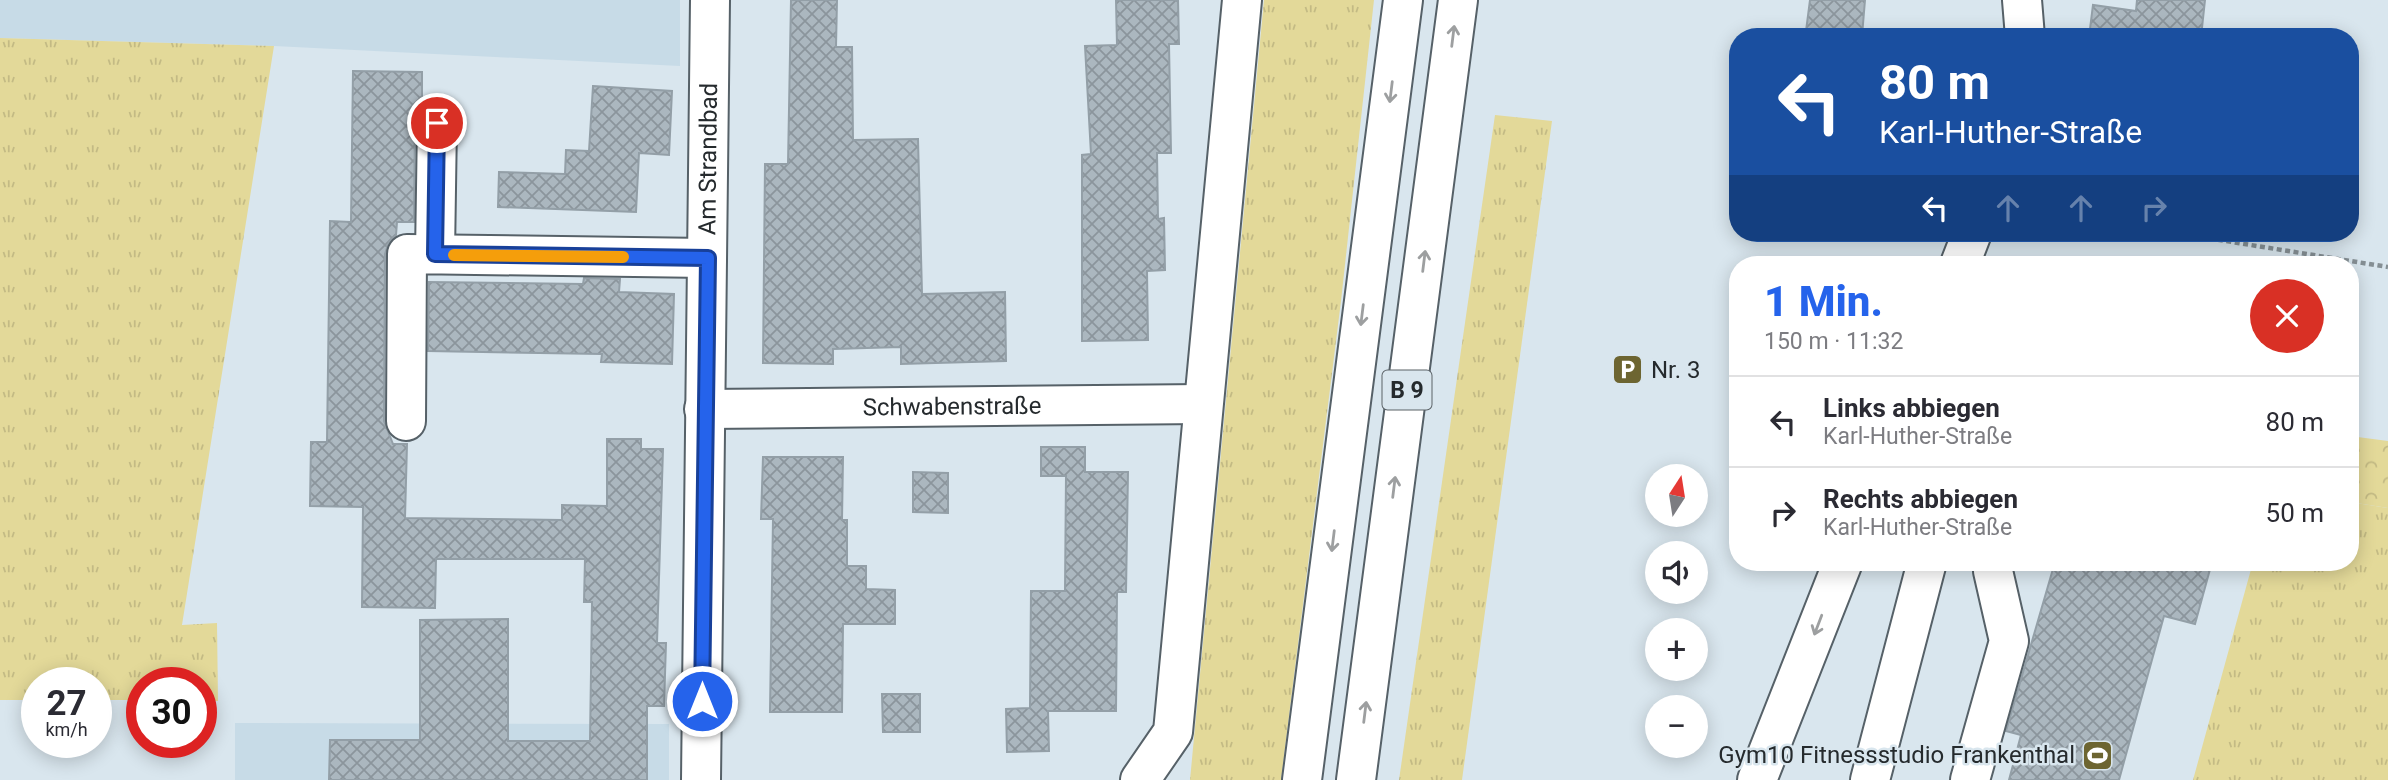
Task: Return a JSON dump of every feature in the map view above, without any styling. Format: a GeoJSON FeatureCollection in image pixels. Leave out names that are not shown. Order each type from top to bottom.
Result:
{"type":"FeatureCollection","features":[{"type":"Feature","properties":{"kind":"main road","name":"Am Strandbad"},"geometry":{"type":"LineString","coordinates":[[701,780],[710,0]]}},
{"type":"Feature","properties":{"kind":"main road"},"geometry":{"type":"LineString","coordinates":[[1140,780],[1173,732],[1242,0]]}},
{"type":"Feature","properties":{"kind":"main road","name":"B 9"},"geometry":{"type":"LineString","coordinates":[[1302,780],[1403,0]]}},
{"type":"Feature","properties":{"kind":"main road","name":"B 9"},"geometry":{"type":"LineString","coordinates":[[1356,780],[1458,0]]}},
{"type":"Feature","properties":{"kind":"main road"},"geometry":{"type":"LineString","coordinates":[[2022,0],[2024,28]]}},
{"type":"Feature","properties":{"kind":"main road"},"geometry":{"type":"LineString","coordinates":[[435,254],[437,123]]}},
{"type":"Feature","properties":{"kind":"main road"},"geometry":{"type":"LineString","coordinates":[[405,421],[407,254],[708,258]]}},
{"type":"Feature","properties":{"kind":"main road","name":"Schwabenstraße"},"geometry":{"type":"LineString","coordinates":[[704,410],[1203,404]]}},
{"type":"Feature","properties":{"kind":"main road"},"geometry":{"type":"LineString","coordinates":[[1757,780],[1839,571]]}},
{"type":"Feature","properties":{"kind":"main road"},"geometry":{"type":"LineString","coordinates":[[1870,780],[1925,571]]}},
{"type":"Feature","properties":{"kind":"main road"},"geometry":{"type":"LineString","coordinates":[[1970,780],[2009,641],[1993,571]]}},
{"type":"Feature","properties":{"kind":"path"},"geometry":{"type":"LineString","coordinates":[[2232,242],[2319,256]]}},
{"type":"Feature","properties":{"kind":"path"},"geometry":{"type":"LineString","coordinates":[[2359,262],[2388,267]]}},
{"type":"Feature","properties":{"kind":"shaded area"},"geometry":{"type":"Polygon","coordinates":[[[0,0],[680,0],[680,66],[274,46],[0,38],[0,0]]]}},
{"type":"Feature","properties":{"kind":"shaded area"},"geometry":{"type":"Polygon","coordinates":[[[235,723],[669,724],[669,780],[235,780],[235,723]]]}},
{"type":"Feature","properties":{"kind":"green space"},"geometry":{"type":"Polygon","coordinates":[[[1264,0],[1374,0],[1341,301],[1281,780],[1190,780],[1264,0]]]}},
{"type":"Feature","properties":{"kind":"green space"},"geometry":{"type":"Polygon","coordinates":[[[0,38],[274,46],[182,625],[217,623],[218,701],[217,667],[126,667],[126,700],[112,700],[112,667],[21,667],[21,700],[0,700],[0,38]]]}},
{"type":"Feature","properties":{"kind":"green space"},"geometry":{"type":"Polygon","coordinates":[[[1495,115],[1552,121],[1462,780],[1399,780],[1495,115]]]}},
{"type":"Feature","properties":{"kind":"green space"},"geometry":{"type":"Polygon","coordinates":[[[2359,437],[2388,441],[2388,508],[2359,503],[2359,437]]]}},
{"type":"Feature","properties":{"kind":"green space"},"geometry":{"type":"Polygon","coordinates":[[[2359,503],[2388,508],[2388,780],[2193,780],[2251,571],[2359,571],[2359,503]]]}},
{"type":"Feature","properties":{"kind":"building"},"geometry":{"type":"Polygon","coordinates":[[[791,0],[837,0],[836,47],[852,47],[853,140],[918,139],[922,294],[1005,292],[1006,361],[901,364],[901,347],[833,349],[833,364],[763,363],[765,164],[788,164],[791,0]]]}},
{"type":"Feature","properties":{"kind":"building"},"geometry":{"type":"Polygon","coordinates":[[[1116,0],[1178,0],[1179,44],[1169,44],[1171,153],[1157,153],[1158,219],[1164,218],[1165,270],[1147,271],[1148,340],[1082,341],[1082,155],[1091,154],[1085,46],[1117,45],[1116,0]]]}},
{"type":"Feature","properties":{"kind":"building"},"geometry":{"type":"Polygon","coordinates":[[[1810,0],[1865,0],[1863,28],[1806,28],[1810,0]]]}},
{"type":"Feature","properties":{"kind":"building"},"geometry":{"type":"Polygon","coordinates":[[[2137,0],[2205,0],[2202,28],[2090,28],[2093,5],[2136,11],[2137,0]]]}},
{"type":"Feature","properties":{"kind":"building"},"geometry":{"type":"Polygon","coordinates":[[[353,71],[422,72],[422,108],[415,123],[414,222],[397,222],[396,235],[389,242],[385,254],[384,421],[393,444],[407,444],[405,518],[562,520],[562,505],[607,506],[607,439],[641,439],[641,449],[663,449],[657,643],[666,643],[664,706],[647,706],[647,780],[329,780],[330,740],[420,740],[420,620],[508,619],[508,741],[590,741],[592,602],[584,602],[585,559],[436,559],[435,608],[362,607],[363,507],[310,506],[311,442],[327,442],[330,221],[351,222],[353,71]]]}},
{"type":"Feature","properties":{"kind":"building"},"geometry":{"type":"Polygon","coordinates":[[[593,86],[672,91],[669,155],[639,153],[636,212],[498,207],[499,172],[565,174],[566,150],[589,151],[593,86]]]}},
{"type":"Feature","properties":{"kind":"building"},"geometry":{"type":"Polygon","coordinates":[[[584,278],[620,279],[619,292],[674,294],[672,364],[601,362],[602,354],[428,351],[429,282],[583,284],[584,278]]]}},
{"type":"Feature","properties":{"kind":"building"},"geometry":{"type":"Polygon","coordinates":[[[1041,447],[1085,447],[1085,472],[1128,472],[1126,592],[1117,592],[1116,711],[1048,711],[1049,751],[1007,752],[1006,709],[1030,708],[1031,591],[1065,591],[1066,476],[1041,476],[1041,447]]]}},
{"type":"Feature","properties":{"kind":"building"},"geometry":{"type":"Polygon","coordinates":[[[763,457],[843,457],[842,520],[847,520],[847,566],[866,566],[866,589],[895,590],[895,624],[843,624],[842,712],[770,712],[773,519],[761,519],[763,457]]]}},
{"type":"Feature","properties":{"kind":"building"},"geometry":{"type":"Polygon","coordinates":[[[913,472],[948,473],[948,513],[913,512],[913,472]]]}},
{"type":"Feature","properties":{"kind":"building"},"geometry":{"type":"Polygon","coordinates":[[[2052,571],[2210,571],[2195,624],[2164,616],[2119,780],[2009,780],[2021,735],[2006,731],[2052,571]]]}},
{"type":"Feature","properties":{"kind":"building"},"geometry":{"type":"Polygon","coordinates":[[[882,694],[920,694],[920,732],[883,732],[882,694]]]}},
{"type":"Feature","properties":{"kind":"slow traffic"},"geometry":{"type":"LineString","coordinates":[[454,255],[623,257]]}},
{"type":"Feature","properties":{"kind":"place","name":"Nr. 3"},"geometry":{"type":"Point","coordinates":[1628,370]}},
{"type":"Feature","properties":{"kind":"place","name":"Gym10 Fitnessstudio Frankenthal"},"geometry":{"type":"Point","coordinates":[2098,755]}},
{"type":"Feature","properties":{"kind":"route"},"geometry":{"type":"LineString","coordinates":[[437,123],[435,254],[708,258],[702,701]]}}]}
